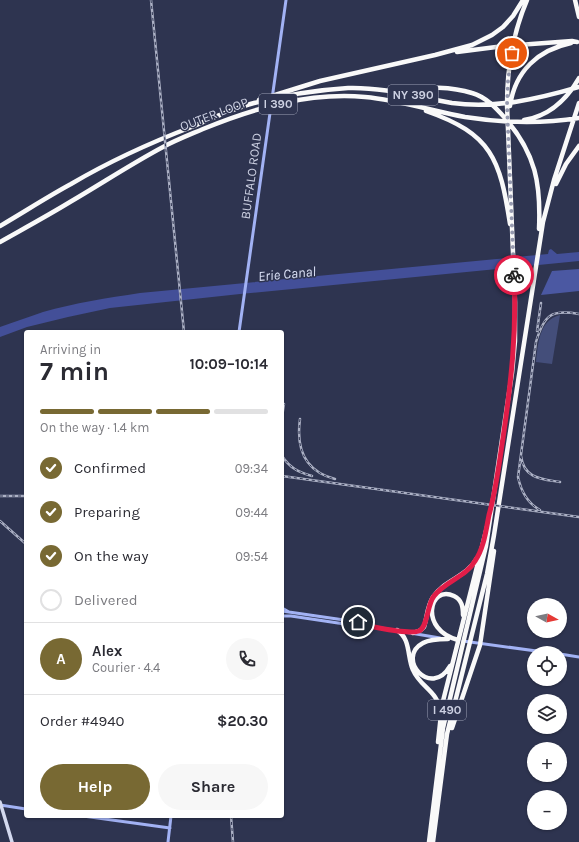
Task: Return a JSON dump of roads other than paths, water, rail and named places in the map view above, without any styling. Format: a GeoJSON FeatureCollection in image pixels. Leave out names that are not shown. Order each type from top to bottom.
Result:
{"type":"FeatureCollection","features":[{"type":"Feature","properties":{"kind":"highway"},"geometry":{"type":"LineString","coordinates":[[254,103],[263,98],[320,81],[435,55],[472,45],[492,35],[508,21],[523,0]]}},
{"type":"Feature","properties":{"kind":"highway"},"geometry":{"type":"LineString","coordinates":[[508,105],[508,81],[514,39],[527,0]]}},
{"type":"Feature","properties":{"kind":"highway"},"geometry":{"type":"LineString","coordinates":[[575,0],[579,17]]}},
{"type":"Feature","properties":{"kind":"highway"},"geometry":{"type":"LineString","coordinates":[[435,55],[530,44],[578,41]]}},
{"type":"Feature","properties":{"kind":"highway"},"geometry":{"type":"LineString","coordinates":[[508,105],[516,83],[530,63],[548,50],[578,41]]}},
{"type":"Feature","properties":{"kind":"highway"},"geometry":{"type":"LineString","coordinates":[[526,121],[554,108],[569,93],[579,78]]}},
{"type":"Feature","properties":{"kind":"highway","name":"OUTER LOOP"},"geometry":{"type":"LineString","coordinates":[[0,226],[72,183],[124,157],[177,132],[254,103],[328,90],[359,88],[380,90],[452,103],[502,104],[534,100],[579,87]]}},
{"type":"Feature","properties":{"kind":"highway"},"geometry":{"type":"LineString","coordinates":[[380,90],[431,88],[464,91],[482,97],[499,111],[522,140],[535,170],[539,187],[540,206],[538,247]]}},
{"type":"Feature","properties":{"kind":"highway","name":"OUTER LOOP"},"geometry":{"type":"LineString","coordinates":[[0,242],[71,202],[168,144],[216,124],[272,105],[316,98],[342,96],[365,97],[384,99],[465,117],[490,120],[526,121]]}},
{"type":"Feature","properties":{"kind":"highway","name":"I 490"},"geometry":{"type":"LineString","coordinates":[[439,772],[490,558],[538,247],[554,180],[579,103]]}},
{"type":"Feature","properties":{"kind":"highway"},"geometry":{"type":"LineString","coordinates":[[409,105],[448,119],[475,136],[489,151],[497,164],[503,182],[513,249]]}},
{"type":"Feature","properties":{"kind":"highway","name":"I 490"},"geometry":{"type":"LineString","coordinates":[[433,842],[444,720],[462,650],[464,631],[485,554],[513,369],[515,325],[508,105]]}},
{"type":"Feature","properties":{"kind":"highway"},"geometry":{"type":"LineString","coordinates":[[526,121],[579,118]]}},
{"type":"Feature","properties":{"kind":"highway"},"geometry":{"type":"LineString","coordinates":[[545,216],[561,173],[579,146]]}},
{"type":"Feature","properties":{"kind":"highway"},"geometry":{"type":"LineString","coordinates":[[448,639],[427,642],[417,648],[413,661],[418,672],[423,676],[435,678],[441,676],[450,667],[464,631],[494,495]]}},
{"type":"Feature","properties":{"kind":"highway"},"geometry":{"type":"LineString","coordinates":[[439,772],[480,643],[496,543],[500,500]]}},
{"type":"Feature","properties":{"kind":"highway"},"geometry":{"type":"LineString","coordinates":[[413,633],[424,627],[434,595],[470,568],[476,560],[482,545]]}},
{"type":"Feature","properties":{"kind":"highway"},"geometry":{"type":"LineString","coordinates":[[458,640],[443,633],[434,623],[432,607],[434,602],[439,597],[450,595],[457,598],[461,602],[464,631]]}},
{"type":"Feature","properties":{"kind":"highway"},"geometry":{"type":"LineString","coordinates":[[397,630],[406,640],[411,664],[415,674],[438,701],[440,719],[439,772]]}},
{"type":"Feature","properties":{"kind":"highway"},"geometry":{"type":"LineString","coordinates":[[440,719],[456,649]]}},
{"type":"Feature","properties":{"kind":"highway","name":"I 490"},"geometry":{"type":"LineString","coordinates":[[429,842],[437,793]]}},
{"type":"Feature","properties":{"kind":"main road","name":"BUFFALO ROAD"},"geometry":{"type":"LineString","coordinates":[[240,330],[286,0]]}},
{"type":"Feature","properties":{"kind":"main road"},"geometry":{"type":"LineString","coordinates":[[284,611],[358,622],[363,625]]}},
{"type":"Feature","properties":{"kind":"main road"},"geometry":{"type":"LineString","coordinates":[[284,616],[358,626],[363,625],[448,639],[527,650]]}},
{"type":"Feature","properties":{"kind":"main road"},"geometry":{"type":"LineString","coordinates":[[567,655],[579,657]]}},
{"type":"Feature","properties":{"kind":"main road"},"geometry":{"type":"LineString","coordinates":[[12,842],[0,804],[24,809]]}},
{"type":"Feature","properties":{"kind":"main road"},"geometry":{"type":"LineString","coordinates":[[98,818],[170,828]]}},
{"type":"Feature","properties":{"kind":"main road"},"geometry":{"type":"LineString","coordinates":[[168,842],[171,818]]}},
{"type":"Feature","properties":{"kind":"railway"},"geometry":{"type":"LineString","coordinates":[[151,0],[184,330]]}},
{"type":"Feature","properties":{"kind":"railway"},"geometry":{"type":"LineString","coordinates":[[537,331],[541,303]]}},
{"type":"Feature","properties":{"kind":"railway"},"geometry":{"type":"LineString","coordinates":[[540,510],[535,507],[525,496],[518,477],[536,342],[542,326],[550,316],[562,312],[579,314]]}},
{"type":"Feature","properties":{"kind":"railway"},"geometry":{"type":"LineString","coordinates":[[300,419],[299,439],[304,457],[316,470],[335,479]]}},
{"type":"Feature","properties":{"kind":"railway"},"geometry":{"type":"LineString","coordinates":[[521,456],[523,464],[530,474],[541,479],[560,482]]}},
{"type":"Feature","properties":{"kind":"railway"},"geometry":{"type":"LineString","coordinates":[[284,459],[295,469],[312,476]]}},
{"type":"Feature","properties":{"kind":"railway"},"geometry":{"type":"LineString","coordinates":[[284,476],[579,517]]}},
{"type":"Feature","properties":{"kind":"railway"},"geometry":{"type":"LineString","coordinates":[[0,496],[24,496]]}},
{"type":"Feature","properties":{"kind":"railway"},"geometry":{"type":"LineString","coordinates":[[0,521],[24,542]]}},
{"type":"Feature","properties":{"kind":"railway"},"geometry":{"type":"LineString","coordinates":[[231,818],[233,842]]}},
{"type":"Feature","properties":{"kind":"water label","name":"Erie Canal"},"geometry":{"type":"Point","coordinates":[287,274]}}]}
